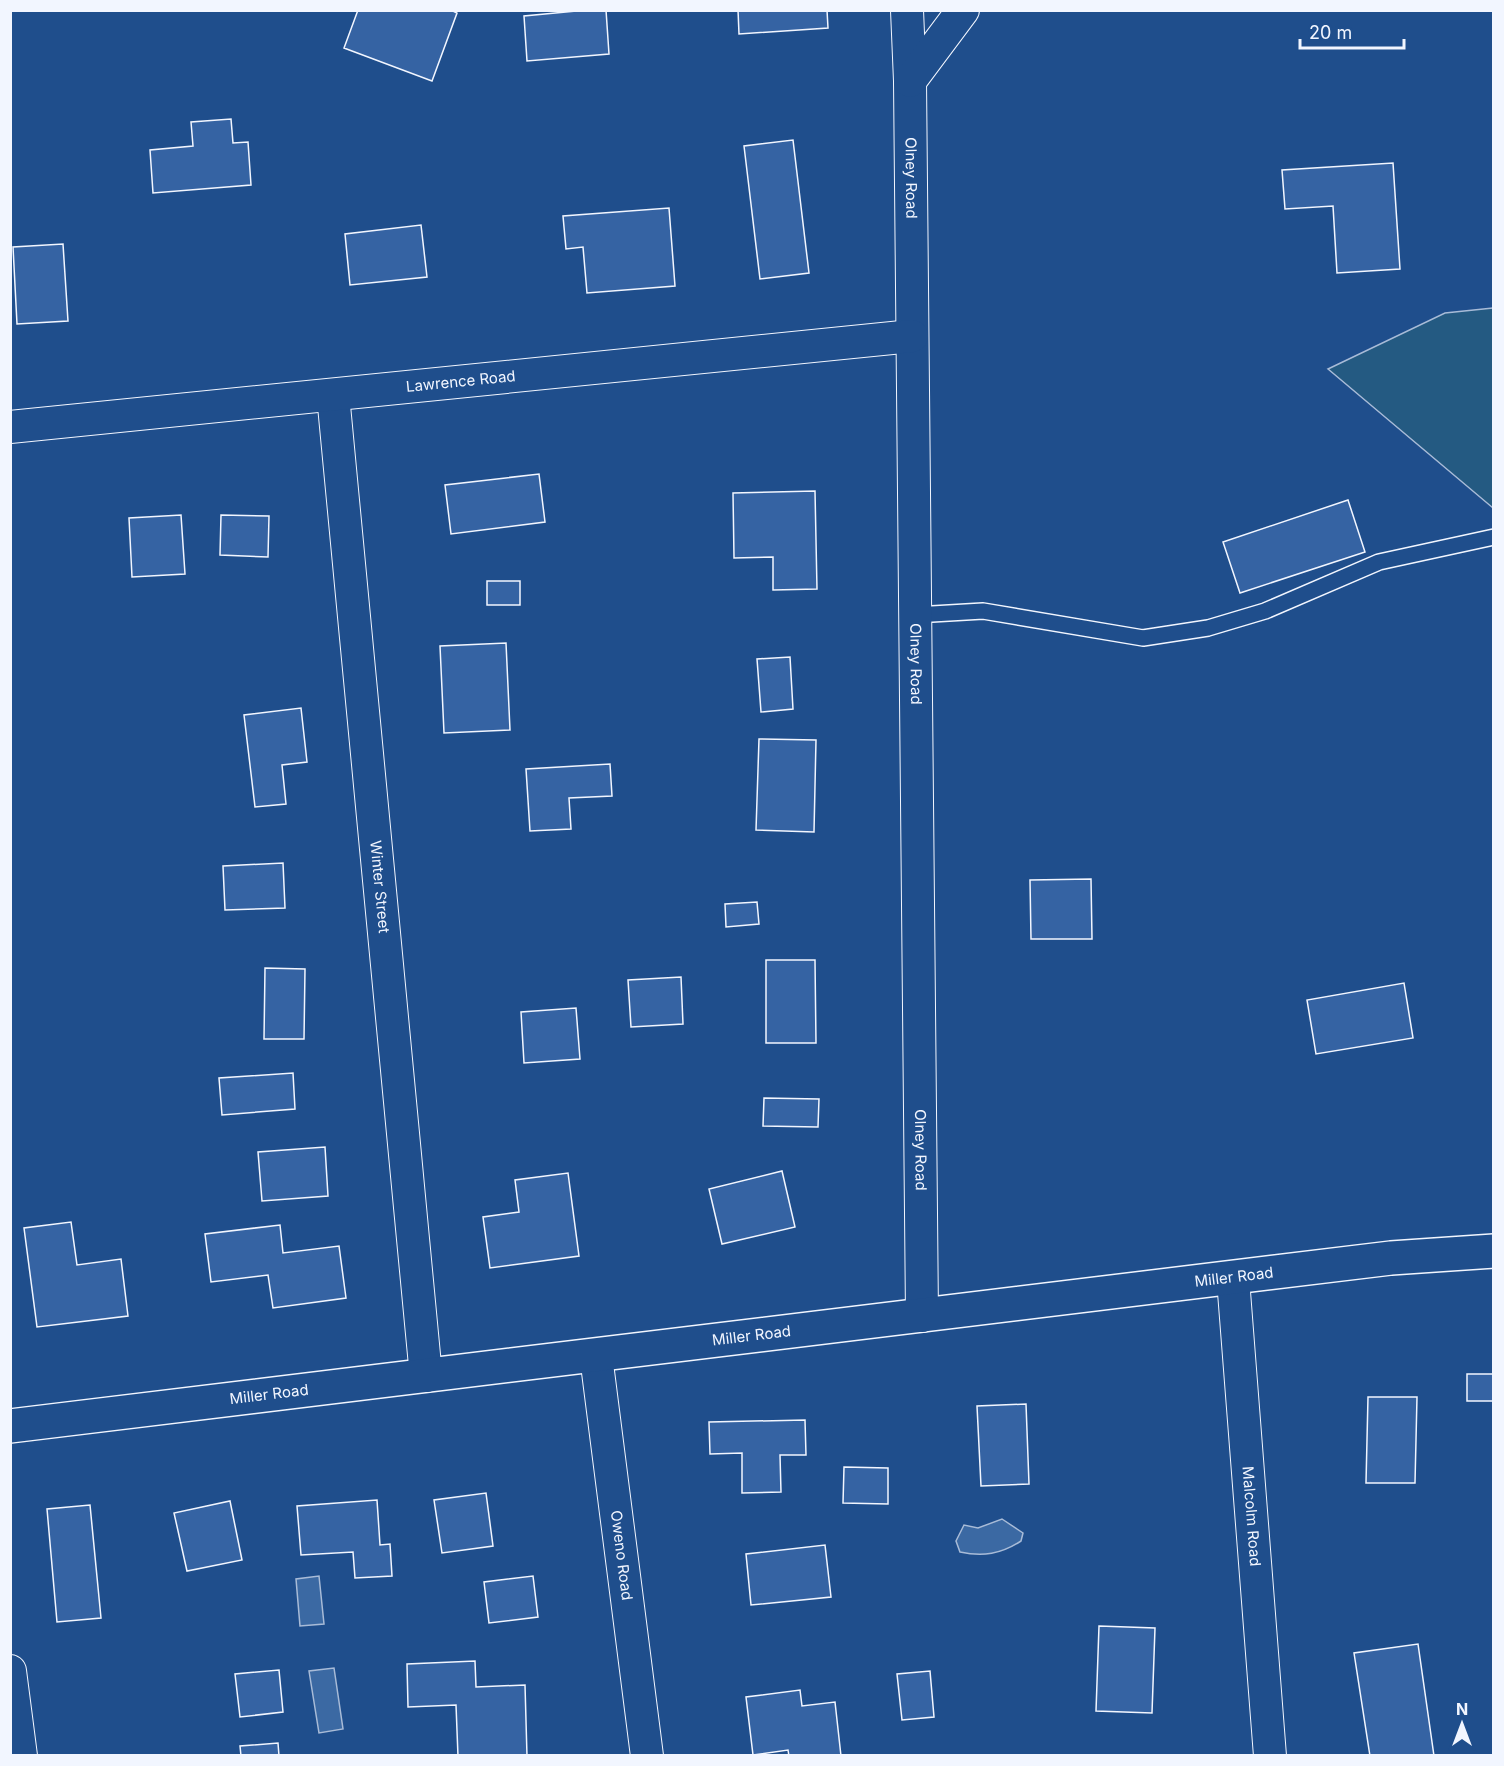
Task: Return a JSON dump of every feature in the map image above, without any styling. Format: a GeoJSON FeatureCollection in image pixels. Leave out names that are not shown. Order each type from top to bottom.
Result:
{"type":"FeatureCollection","features":[{"type":"Feature","properties":{"kind":"street","name":"Olney Road"},"geometry":{"type":"LineString","coordinates":[[907,10],[910,81],[922,1316]]}},
{"type":"Feature","properties":{"kind":"street"},"geometry":{"type":"LineString","coordinates":[[910,81],[963,10]]}},
{"type":"Feature","properties":{"kind":"street","name":"Lawrence Road"},"geometry":{"type":"LineString","coordinates":[[10,427],[912,336]]}},
{"type":"Feature","properties":{"kind":"street","name":"Winter Street"},"geometry":{"type":"LineString","coordinates":[[333,395],[426,1377]]}},
{"type":"Feature","properties":{"kind":"street","name":"Miller Road"},"geometry":{"type":"LineString","coordinates":[[10,1426],[1391,1258],[1494,1251]]}},
{"type":"Feature","properties":{"kind":"street","name":"Malcolm Road"},"geometry":{"type":"LineString","coordinates":[[1233,1279],[1270,1755]]}},
{"type":"Feature","properties":{"kind":"street","name":"Oweno Road"},"geometry":{"type":"LineString","coordinates":[[596,1356],[647,1755]]}},
{"type":"Feature","properties":{"kind":"street"},"geometry":{"type":"LineString","coordinates":[[10,1671],[21,1755]]}},
{"type":"Feature","properties":{"kind":"lane"},"geometry":{"type":"LineString","coordinates":[[915,615],[983,610],[1143,638],[1208,628],[1264,611],[1379,562],[1494,537]]}},
{"type":"Feature","properties":{"kind":"shaded area"},"geometry":{"type":"Polygon","coordinates":[[[1494,308],[1493,508],[1328,369],[1445,313],[1494,308]]]}},
{"type":"Feature","properties":{"kind":"shaded area"},"geometry":{"type":"Polygon","coordinates":[[[1002,1519],[1023,1533],[1021,1541],[992,1553],[960,1552],[956,1541],[964,1525],[978,1528],[1002,1519]]]}},
{"type":"Feature","properties":{"kind":"shaded area"},"geometry":{"type":"Polygon","coordinates":[[[319,1576],[324,1624],[300,1626],[296,1579],[319,1576]]]}},
{"type":"Feature","properties":{"kind":"shaded area"},"geometry":{"type":"Polygon","coordinates":[[[334,1668],[343,1729],[319,1733],[309,1671],[334,1668]]]}},
{"type":"Feature","properties":{"kind":"building"},"geometry":{"type":"Polygon","coordinates":[[[358,10],[451,10],[457,13],[432,81],[344,48],[358,10]]]}},
{"type":"Feature","properties":{"kind":"building"},"geometry":{"type":"Polygon","coordinates":[[[606,10],[609,54],[527,61],[524,16],[606,10]]]}},
{"type":"Feature","properties":{"kind":"building"},"geometry":{"type":"Polygon","coordinates":[[[738,10],[827,10],[828,28],[739,34],[738,10]]]}},
{"type":"Feature","properties":{"kind":"building"},"geometry":{"type":"Polygon","coordinates":[[[231,119],[233,143],[248,142],[251,185],[153,193],[150,150],[193,146],[191,122],[231,119]]]}},
{"type":"Feature","properties":{"kind":"building"},"geometry":{"type":"Polygon","coordinates":[[[793,140],[809,273],[760,279],[744,146],[793,140]]]}},
{"type":"Feature","properties":{"kind":"building"},"geometry":{"type":"Polygon","coordinates":[[[1393,163],[1400,269],[1337,273],[1333,206],[1285,209],[1282,170],[1393,163]]]}},
{"type":"Feature","properties":{"kind":"building"},"geometry":{"type":"Polygon","coordinates":[[[669,208],[675,286],[587,293],[583,247],[566,249],[563,216],[669,208]]]}},
{"type":"Feature","properties":{"kind":"building"},"geometry":{"type":"Polygon","coordinates":[[[421,225],[427,277],[350,285],[345,234],[421,225]]]}},
{"type":"Feature","properties":{"kind":"building"},"geometry":{"type":"Polygon","coordinates":[[[63,244],[68,321],[17,324],[13,247],[63,244]]]}},
{"type":"Feature","properties":{"kind":"building"},"geometry":{"type":"Polygon","coordinates":[[[539,474],[545,522],[451,534],[445,485],[539,474]]]}},
{"type":"Feature","properties":{"kind":"building"},"geometry":{"type":"Polygon","coordinates":[[[815,491],[817,589],[773,590],[773,557],[734,558],[733,493],[815,491]]]}},
{"type":"Feature","properties":{"kind":"building"},"geometry":{"type":"Polygon","coordinates":[[[1348,500],[1365,552],[1240,593],[1223,542],[1348,500]]]}},
{"type":"Feature","properties":{"kind":"building"},"geometry":{"type":"Polygon","coordinates":[[[181,515],[185,574],[132,577],[129,518],[181,515]]]}},
{"type":"Feature","properties":{"kind":"building"},"geometry":{"type":"Polygon","coordinates":[[[221,515],[269,516],[268,557],[220,555],[221,515]]]}},
{"type":"Feature","properties":{"kind":"building"},"geometry":{"type":"Polygon","coordinates":[[[487,581],[520,581],[520,605],[487,605],[487,581]]]}},
{"type":"Feature","properties":{"kind":"building"},"geometry":{"type":"Polygon","coordinates":[[[506,643],[510,730],[444,733],[440,646],[506,643]]]}},
{"type":"Feature","properties":{"kind":"building"},"geometry":{"type":"Polygon","coordinates":[[[790,657],[793,709],[761,712],[757,659],[790,657]]]}},
{"type":"Feature","properties":{"kind":"building"},"geometry":{"type":"Polygon","coordinates":[[[301,708],[307,762],[282,765],[286,804],[255,807],[244,715],[301,708]]]}},
{"type":"Feature","properties":{"kind":"building"},"geometry":{"type":"Polygon","coordinates":[[[759,739],[816,740],[814,832],[756,830],[759,739]]]}},
{"type":"Feature","properties":{"kind":"building"},"geometry":{"type":"Polygon","coordinates":[[[610,764],[612,796],[569,798],[571,829],[530,831],[526,769],[610,764]]]}},
{"type":"Feature","properties":{"kind":"building"},"geometry":{"type":"Polygon","coordinates":[[[283,863],[285,908],[225,910],[223,866],[283,863]]]}},
{"type":"Feature","properties":{"kind":"building"},"geometry":{"type":"Polygon","coordinates":[[[1091,879],[1092,939],[1031,939],[1030,880],[1091,879]]]}},
{"type":"Feature","properties":{"kind":"building"},"geometry":{"type":"Polygon","coordinates":[[[757,902],[759,924],[726,927],[725,904],[757,902]]]}},
{"type":"Feature","properties":{"kind":"building"},"geometry":{"type":"Polygon","coordinates":[[[766,960],[815,960],[816,1043],[766,1043],[766,960]]]}},
{"type":"Feature","properties":{"kind":"building"},"geometry":{"type":"Polygon","coordinates":[[[265,968],[305,969],[304,1039],[264,1039],[265,968]]]}},
{"type":"Feature","properties":{"kind":"building"},"geometry":{"type":"Polygon","coordinates":[[[681,977],[683,1024],[631,1027],[628,980],[681,977]]]}},
{"type":"Feature","properties":{"kind":"building"},"geometry":{"type":"Polygon","coordinates":[[[1404,983],[1413,1038],[1316,1054],[1307,1000],[1404,983]]]}},
{"type":"Feature","properties":{"kind":"building"},"geometry":{"type":"Polygon","coordinates":[[[576,1008],[580,1059],[524,1063],[521,1012],[576,1008]]]}},
{"type":"Feature","properties":{"kind":"building"},"geometry":{"type":"Polygon","coordinates":[[[293,1073],[295,1109],[222,1115],[219,1078],[293,1073]]]}},
{"type":"Feature","properties":{"kind":"building"},"geometry":{"type":"Polygon","coordinates":[[[764,1098],[819,1099],[818,1127],[763,1126],[764,1098]]]}},
{"type":"Feature","properties":{"kind":"building"},"geometry":{"type":"Polygon","coordinates":[[[325,1147],[328,1196],[262,1201],[258,1152],[325,1147]]]}},
{"type":"Feature","properties":{"kind":"building"},"geometry":{"type":"Polygon","coordinates":[[[782,1171],[795,1227],[722,1244],[709,1189],[782,1171]]]}},
{"type":"Feature","properties":{"kind":"building"},"geometry":{"type":"Polygon","coordinates":[[[568,1173],[579,1256],[490,1268],[483,1217],[519,1212],[515,1180],[568,1173]]]}},
{"type":"Feature","properties":{"kind":"building"},"geometry":{"type":"Polygon","coordinates":[[[71,1222],[77,1265],[121,1259],[128,1316],[37,1327],[24,1228],[71,1222]]]}},
{"type":"Feature","properties":{"kind":"building"},"geometry":{"type":"Polygon","coordinates":[[[280,1225],[283,1253],[339,1246],[346,1298],[273,1308],[268,1275],[211,1282],[205,1234],[280,1225]]]}},
{"type":"Feature","properties":{"kind":"building"},"geometry":{"type":"Polygon","coordinates":[[[1467,1374],[1494,1374],[1494,1401],[1467,1401],[1467,1374]]]}},
{"type":"Feature","properties":{"kind":"building"},"geometry":{"type":"Polygon","coordinates":[[[1368,1397],[1417,1397],[1415,1483],[1366,1483],[1368,1397]]]}},
{"type":"Feature","properties":{"kind":"building"},"geometry":{"type":"Polygon","coordinates":[[[1026,1404],[1029,1484],[981,1486],[977,1406],[1026,1404]]]}},
{"type":"Feature","properties":{"kind":"building"},"geometry":{"type":"Polygon","coordinates":[[[805,1420],[806,1455],[780,1455],[781,1492],[742,1493],[742,1453],[710,1454],[709,1422],[805,1420]]]}},
{"type":"Feature","properties":{"kind":"building"},"geometry":{"type":"Polygon","coordinates":[[[844,1467],[888,1468],[888,1504],[843,1503],[844,1467]]]}},
{"type":"Feature","properties":{"kind":"building"},"geometry":{"type":"Polygon","coordinates":[[[486,1493],[493,1546],[442,1553],[434,1500],[486,1493]]]}},
{"type":"Feature","properties":{"kind":"building"},"geometry":{"type":"Polygon","coordinates":[[[377,1500],[380,1545],[390,1544],[392,1576],[355,1578],[353,1552],[301,1555],[297,1506],[377,1500]]]}},
{"type":"Feature","properties":{"kind":"building"},"geometry":{"type":"Polygon","coordinates":[[[230,1501],[242,1560],[187,1571],[174,1513],[230,1501]]]}},
{"type":"Feature","properties":{"kind":"building"},"geometry":{"type":"Polygon","coordinates":[[[90,1505],[101,1618],[57,1622],[47,1509],[90,1505]]]}},
{"type":"Feature","properties":{"kind":"building"},"geometry":{"type":"Polygon","coordinates":[[[825,1545],[831,1597],[751,1605],[746,1554],[825,1545]]]}},
{"type":"Feature","properties":{"kind":"building"},"geometry":{"type":"Polygon","coordinates":[[[533,1576],[538,1617],[489,1623],[484,1582],[533,1576]]]}},
{"type":"Feature","properties":{"kind":"building"},"geometry":{"type":"Polygon","coordinates":[[[1099,1626],[1155,1628],[1152,1713],[1096,1711],[1099,1626]]]}},
{"type":"Feature","properties":{"kind":"building"},"geometry":{"type":"Polygon","coordinates":[[[1418,1644],[1434,1756],[1370,1756],[1354,1653],[1418,1644]]]}},
{"type":"Feature","properties":{"kind":"building"},"geometry":{"type":"Polygon","coordinates":[[[475,1661],[476,1687],[525,1685],[527,1756],[458,1756],[456,1705],[408,1707],[407,1664],[475,1661]]]}},
{"type":"Feature","properties":{"kind":"building"},"geometry":{"type":"Polygon","coordinates":[[[279,1670],[283,1712],[240,1717],[235,1674],[279,1670]]]}},
{"type":"Feature","properties":{"kind":"building"},"geometry":{"type":"Polygon","coordinates":[[[930,1671],[934,1717],[902,1720],[897,1674],[930,1671]]]}},
{"type":"Feature","properties":{"kind":"building"},"geometry":{"type":"Polygon","coordinates":[[[800,1690],[802,1706],[835,1702],[841,1756],[789,1756],[788,1750],[753,1755],[746,1697],[800,1690]]]}},
{"type":"Feature","properties":{"kind":"building"},"geometry":{"type":"Polygon","coordinates":[[[278,1743],[279,1756],[241,1756],[240,1746],[278,1743]]]}}]}
